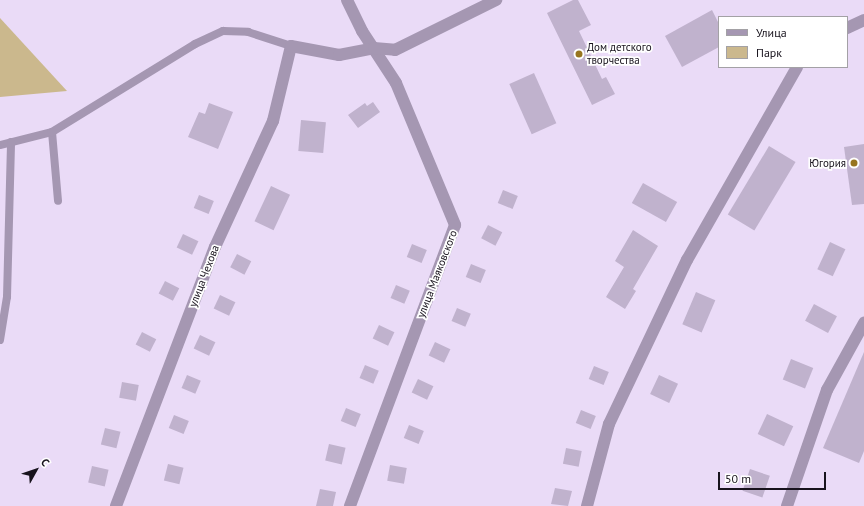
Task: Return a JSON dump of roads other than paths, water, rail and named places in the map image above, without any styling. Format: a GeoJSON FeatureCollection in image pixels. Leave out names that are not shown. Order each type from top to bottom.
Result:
{"type":"FeatureCollection","features":[{"type":"Feature","properties":{"kind":"street","name":"улица Маяковского"},"geometry":{"type":"LineString","coordinates":[[347,0],[362,31],[396,83],[455,225],[350,506]]}},
{"type":"Feature","properties":{"kind":"street"},"geometry":{"type":"LineString","coordinates":[[291,46],[339,55],[374,48],[394,50],[496,0]]}},
{"type":"Feature","properties":{"kind":"street"},"geometry":{"type":"LineString","coordinates":[[848,28],[864,20]]}},
{"type":"Feature","properties":{"kind":"street","name":"улица Чехова"},"geometry":{"type":"LineString","coordinates":[[116,506],[215,246],[273,121],[291,46]]}},
{"type":"Feature","properties":{"kind":"street"},"geometry":{"type":"LineString","coordinates":[[587,506],[610,424],[680,274],[796,68]]}},
{"type":"Feature","properties":{"kind":"street"},"geometry":{"type":"LineString","coordinates":[[787,506],[827,390],[864,323]]}},
{"type":"Feature","properties":{"kind":"lane"},"geometry":{"type":"LineString","coordinates":[[0,144],[52,132],[195,44],[223,31],[248,32],[291,46]]}},
{"type":"Feature","properties":{"kind":"lane"},"geometry":{"type":"LineString","coordinates":[[52,132],[58,201]]}},
{"type":"Feature","properties":{"kind":"lane"},"geometry":{"type":"LineString","coordinates":[[0,340],[7,297],[11,142]]}},
{"type":"Feature","properties":{"kind":"place","name":"Дом детского творчества"},"geometry":{"type":"Point","coordinates":[579,54]}},
{"type":"Feature","properties":{"kind":"place","name":"Югория"},"geometry":{"type":"Point","coordinates":[854,163]}}]}
